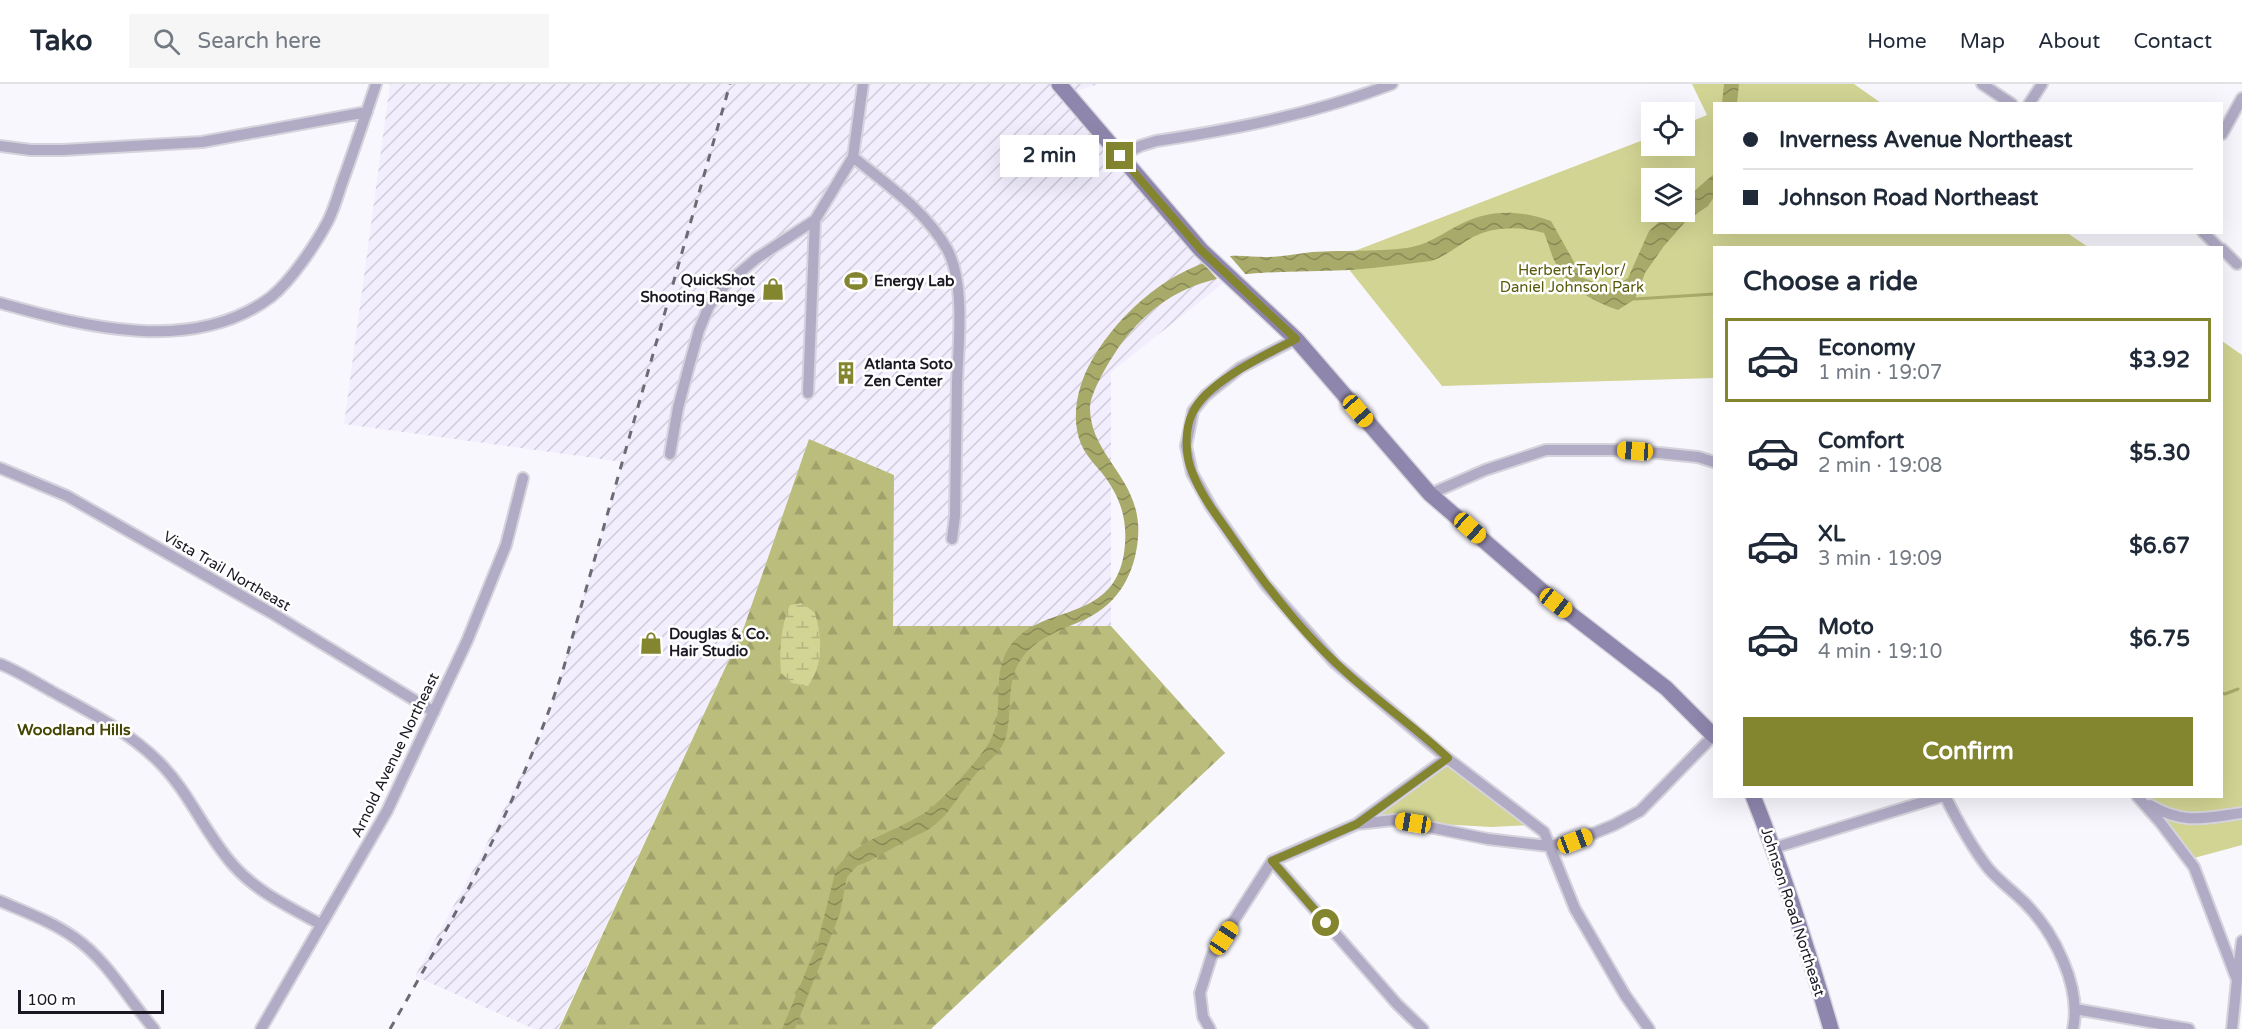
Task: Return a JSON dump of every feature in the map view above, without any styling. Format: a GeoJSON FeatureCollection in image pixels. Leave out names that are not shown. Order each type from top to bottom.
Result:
{"type":"FeatureCollection","features":[{"type":"Feature","properties":{"kind":"street"},"geometry":{"type":"LineString","coordinates":[[0,303],[61,320],[106,329],[159,331],[198,329],[241,316],[273,296],[302,262],[329,220],[376,84]]}},
{"type":"Feature","properties":{"kind":"street"},"geometry":{"type":"LineString","coordinates":[[670,454],[678,408],[689,366],[699,330],[709,306],[725,285],[757,258],[815,220],[853,157],[863,84]]}},
{"type":"Feature","properties":{"kind":"street"},"geometry":{"type":"LineString","coordinates":[[1059,84],[1201,250],[1296,339],[1430,494],[1556,603],[1666,688],[1713,735]]}},
{"type":"Feature","properties":{"kind":"street"},"geometry":{"type":"LineString","coordinates":[[1120,156],[1156,141],[1276,119],[1347,101],[1392,84]]}},
{"type":"Feature","properties":{"kind":"street"},"geometry":{"type":"LineString","coordinates":[[1982,84],[2009,102]]}},
{"type":"Feature","properties":{"kind":"street"},"geometry":{"type":"LineString","coordinates":[[2030,102],[2042,84]]}},
{"type":"Feature","properties":{"kind":"street"},"geometry":{"type":"LineString","coordinates":[[2223,132],[2242,98]]}},
{"type":"Feature","properties":{"kind":"street"},"geometry":{"type":"LineString","coordinates":[[0,146],[31,150],[63,150],[202,142],[367,112]]}},
{"type":"Feature","properties":{"kind":"street"},"geometry":{"type":"LineString","coordinates":[[853,157],[891,188],[929,225],[947,250],[956,274],[960,332],[955,516],[952,539]]}},
{"type":"Feature","properties":{"kind":"street"},"geometry":{"type":"LineString","coordinates":[[808,393],[815,220]]}},
{"type":"Feature","properties":{"kind":"street"},"geometry":{"type":"LineString","coordinates":[[2205,234],[2218,246]]}},
{"type":"Feature","properties":{"kind":"street"},"geometry":{"type":"LineString","coordinates":[[2223,251],[2237,264]]}},
{"type":"Feature","properties":{"kind":"street"},"geometry":{"type":"LineString","coordinates":[[1296,339],[1240,368],[1205,396],[1193,411],[1186,446],[1192,473],[1211,507],[1272,592],[1335,663],[1448,758],[1544,832],[1575,909],[1625,995],[1649,1029]]}},
{"type":"Feature","properties":{"kind":"street"},"geometry":{"type":"LineString","coordinates":[[1430,494],[1485,470],[1546,450],[1647,452],[1698,457],[1713,462]]}},
{"type":"Feature","properties":{"kind":"street","name":"Vista Trail Northeast"},"geometry":{"type":"LineString","coordinates":[[0,468],[67,496],[275,615],[434,712]]}},
{"type":"Feature","properties":{"kind":"street","name":"Arnold Avenue Northeast"},"geometry":{"type":"LineString","coordinates":[[261,1029],[387,811],[467,640],[506,545],[523,478]]}},
{"type":"Feature","properties":{"kind":"street"},"geometry":{"type":"LineString","coordinates":[[0,664],[130,736],[178,783],[218,846],[248,880],[269,895],[320,924]]}},
{"type":"Feature","properties":{"kind":"street"},"geometry":{"type":"LineString","coordinates":[[1357,824],[1394,820],[1488,839],[1548,846],[1575,841],[1614,825],[1640,811],[1713,737]]}},
{"type":"Feature","properties":{"kind":"street"},"geometry":{"type":"LineString","coordinates":[[1210,1029],[1203,1017],[1200,993],[1212,955],[1272,861],[1357,824],[1448,758]]}},
{"type":"Feature","properties":{"kind":"street","name":"Johnson Road Northeast"},"geometry":{"type":"LineString","coordinates":[[1754,798],[1803,932],[1831,1029]]}},
{"type":"Feature","properties":{"kind":"street"},"geometry":{"type":"LineString","coordinates":[[1774,848],[1937,798]]}},
{"type":"Feature","properties":{"kind":"street"},"geometry":{"type":"LineString","coordinates":[[1945,798],[1966,838],[1990,870],[2027,905],[2057,946],[2068,972],[2075,1010],[2073,1029]]}},
{"type":"Feature","properties":{"kind":"street"},"geometry":{"type":"LineString","coordinates":[[2139,798],[2194,867],[2237,980]]}},
{"type":"Feature","properties":{"kind":"street"},"geometry":{"type":"LineString","coordinates":[[2140,798],[2163,813],[2179,818],[2200,819],[2242,813]]}},
{"type":"Feature","properties":{"kind":"street"},"geometry":{"type":"LineString","coordinates":[[1272,861],[1397,1004],[1423,1029]]}},
{"type":"Feature","properties":{"kind":"street"},"geometry":{"type":"LineString","coordinates":[[0,901],[55,926],[86,947],[121,985],[154,1029]]}},
{"type":"Feature","properties":{"kind":"street"},"geometry":{"type":"LineString","coordinates":[[2232,1029],[2242,941]]}},
{"type":"Feature","properties":{"kind":"street"},"geometry":{"type":"LineString","coordinates":[[2075,1010],[2189,1029]]}},
{"type":"Feature","properties":{"kind":"shaded area"},"geometry":{"type":"Polygon","coordinates":[[[390,84],[1098,84],[1067,94],[1231,277],[1111,372],[1111,626],[893,626],[894,475],[809,439],[744,627],[558,1029],[534,1029],[415,976],[478,861],[547,722],[623,462],[344,424],[390,84]]]}},
{"type":"Feature","properties":{"kind":"green space","name":"Herbert Taylor/ Daniel Johnson Park"},"geometry":{"type":"Polygon","coordinates":[[[1692,84],[1854,84],[1880,102],[1713,102],[1713,234],[2069,234],[2087,246],[1713,246],[1713,378],[1442,386],[1339,257],[1641,141],[1641,156],[1695,156],[1695,120],[1707,115],[1692,84]]]}},
{"type":"Feature","properties":{"kind":"green space"},"geometry":{"type":"Polygon","coordinates":[[[2223,342],[2242,355],[2242,845],[2194,858],[2163,834],[2141,798],[2223,798],[2223,342]]]}},
{"type":"Feature","properties":{"kind":"green space"},"geometry":{"type":"Polygon","coordinates":[[[809,439],[894,475],[893,626],[1111,626],[1225,753],[931,1029],[559,1029],[744,627],[809,439]]]}},
{"type":"Feature","properties":{"kind":"green space"},"geometry":{"type":"Polygon","coordinates":[[[802,603],[815,613],[820,641],[817,669],[808,686],[792,683],[781,673],[781,638],[787,613],[790,605],[802,603]]]}},
{"type":"Feature","properties":{"kind":"green space"},"geometry":{"type":"Polygon","coordinates":[[[1454,758],[1502,792],[1532,825],[1491,827],[1368,820],[1454,758]]]}},
{"type":"Feature","properties":{"kind":"water"},"geometry":{"type":"Polygon","coordinates":[[[1724,84],[1739,84],[1737,102],[1722,102],[1724,84]]]}},
{"type":"Feature","properties":{"kind":"water"},"geometry":{"type":"Polygon","coordinates":[[[1713,175],[1713,198],[1708,206],[1695,215],[1695,190],[1713,175]]]}},
{"type":"Feature","properties":{"kind":"water"},"geometry":{"type":"Polygon","coordinates":[[[1502,213],[1526,214],[1551,221],[1583,278],[1612,288],[1628,278],[1649,231],[1659,222],[1685,222],[1645,273],[1635,299],[1618,310],[1589,297],[1565,278],[1554,260],[1544,233],[1508,228],[1481,233],[1431,261],[1350,270],[1281,272],[1220,278],[1191,287],[1165,302],[1139,323],[1108,365],[1096,388],[1090,408],[1092,425],[1098,441],[1125,484],[1133,500],[1137,517],[1138,538],[1129,575],[1108,605],[1086,619],[1043,639],[1022,658],[1013,676],[1008,727],[1004,743],[975,775],[942,818],[926,831],[857,866],[847,877],[840,913],[795,1029],[782,1029],[817,945],[836,869],[845,858],[867,842],[930,809],[978,758],[995,730],[1002,662],[1008,649],[1018,637],[1041,622],[1092,602],[1103,594],[1118,574],[1125,544],[1125,524],[1121,506],[1113,489],[1081,444],[1076,412],[1079,390],[1087,369],[1104,342],[1133,308],[1169,280],[1209,261],[1230,256],[1271,257],[1312,252],[1414,247],[1467,221],[1502,213]]]}},
{"type":"Feature","properties":{"kind":"pier"},"geometry":{"type":"Polygon","coordinates":[[[1228,254],[1247,276],[1219,281],[1202,262],[1228,254]]]}},
{"type":"Feature","properties":{"kind":"waterway"},"geometry":{"type":"LineString","coordinates":[[1635,299],[1713,294]]}},
{"type":"Feature","properties":{"kind":"waterway"},"geometry":{"type":"LineString","coordinates":[[2223,693],[2238,689]]}},
{"type":"Feature","properties":{"kind":"railway"},"geometry":{"type":"LineString","coordinates":[[390,1029],[486,854],[528,764],[546,718],[563,670],[730,84]]}},
{"type":"Feature","properties":{"kind":"place","name":"Energy Lab"},"geometry":{"type":"Point","coordinates":[856,281]}},
{"type":"Feature","properties":{"kind":"place","name":"QuickShot Shooting Range"},"geometry":{"type":"Point","coordinates":[773,289]}},
{"type":"Feature","properties":{"kind":"place","name":"Atlanta Soto Zen Center"},"geometry":{"type":"Point","coordinates":[846,373]}},
{"type":"Feature","properties":{"kind":"place","name":"Douglas & Co. Hair Studio"},"geometry":{"type":"Point","coordinates":[651,643]}},
{"type":"Feature","properties":{"kind":"district","name":"Woodland Hills"},"geometry":{"type":"Point","coordinates":[74,730]}},
{"type":"Feature","properties":{"kind":"route"},"geometry":{"type":"LineString","coordinates":[[1120,156],[1201,250],[1296,339],[1240,368],[1205,396],[1193,411],[1186,446],[1192,473],[1211,507],[1264,584],[1335,663],[1448,758],[1357,824],[1272,861],[1326,923]]}}]}
